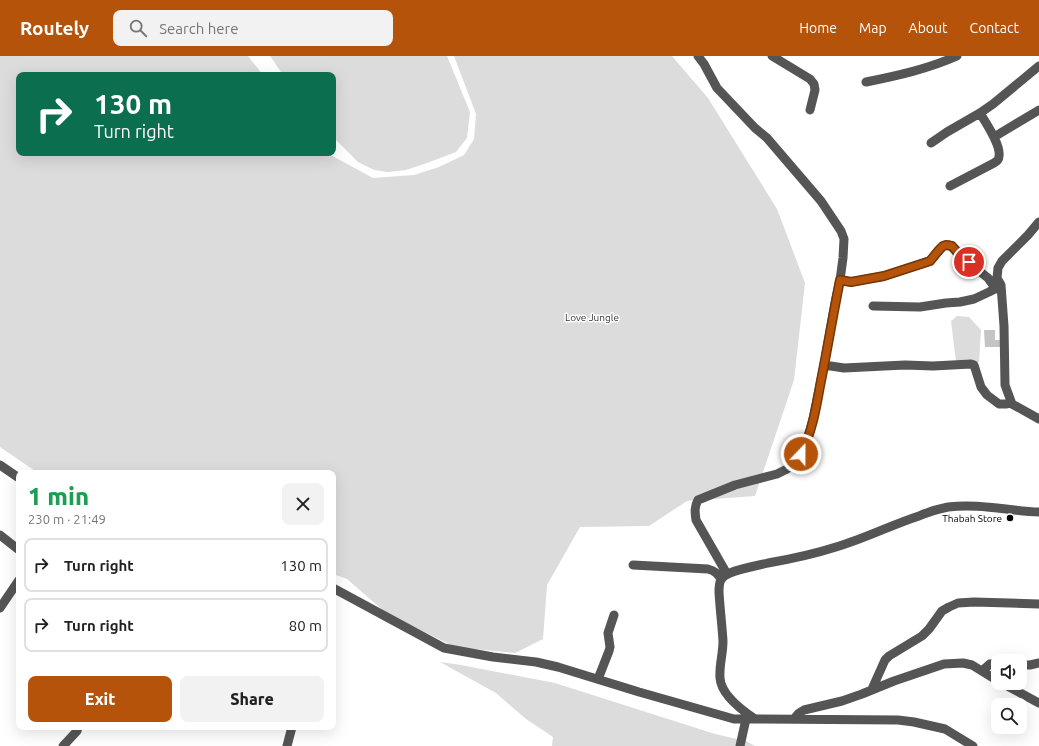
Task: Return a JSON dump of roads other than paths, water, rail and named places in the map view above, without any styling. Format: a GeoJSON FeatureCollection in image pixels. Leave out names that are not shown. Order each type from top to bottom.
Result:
{"type":"FeatureCollection","features":[{"type":"Feature","properties":{"kind":"street"},"geometry":{"type":"LineString","coordinates":[[698,56],[717,88],[755,128],[767,138],[816,195],[842,230],[844,239],[844,258],[813,419],[807,442],[796,462],[777,474],[735,485],[698,500],[696,504],[696,520],[724,577]]}},
{"type":"Feature","properties":{"kind":"street"},"geometry":{"type":"LineString","coordinates":[[772,56],[810,79],[814,84],[815,90],[810,110]]}},
{"type":"Feature","properties":{"kind":"street"},"geometry":{"type":"LineString","coordinates":[[866,82],[894,76],[943,62],[957,56]]}},
{"type":"Feature","properties":{"kind":"street"},"geometry":{"type":"LineString","coordinates":[[931,143],[994,104],[1039,66]]}},
{"type":"Feature","properties":{"kind":"street"},"geometry":{"type":"LineString","coordinates":[[994,137],[1039,110]]}},
{"type":"Feature","properties":{"kind":"street"},"geometry":{"type":"LineString","coordinates":[[950,186],[994,163],[1000,156],[994,137],[980,113]]}},
{"type":"Feature","properties":{"kind":"street"},"geometry":{"type":"LineString","coordinates":[[1039,222],[1002,261],[998,268],[997,278],[1004,326],[1005,386],[1012,404],[1039,419]]}},
{"type":"Feature","properties":{"kind":"street"},"geometry":{"type":"LineString","coordinates":[[840,280],[851,282],[884,276],[924,263],[930,261],[939,250],[946,245],[952,246],[959,254],[999,287]]}},
{"type":"Feature","properties":{"kind":"street"},"geometry":{"type":"LineString","coordinates":[[873,306],[920,307],[960,302],[974,299],[999,287]]}},
{"type":"Feature","properties":{"kind":"street"},"geometry":{"type":"LineString","coordinates":[[824,365],[844,368],[971,364],[974,365],[981,387],[987,395],[999,404],[1011,403]]}},
{"type":"Feature","properties":{"kind":"street"},"geometry":{"type":"LineString","coordinates":[[0,466],[16,476]]}},
{"type":"Feature","properties":{"kind":"street"},"geometry":{"type":"LineString","coordinates":[[755,719],[730,698],[722,687],[720,680],[723,642],[719,584],[724,577],[746,568],[838,547],[906,520],[931,511],[948,507],[984,506],[1023,512],[1039,512]]}},
{"type":"Feature","properties":{"kind":"street"},"geometry":{"type":"LineString","coordinates":[[0,535],[16,548]]}},
{"type":"Feature","properties":{"kind":"street"},"geometry":{"type":"LineString","coordinates":[[633,565],[708,569],[717,572],[724,577]]}},
{"type":"Feature","properties":{"kind":"street"},"geometry":{"type":"LineString","coordinates":[[0,608],[16,584]]}},
{"type":"Feature","properties":{"kind":"street"},"geometry":{"type":"LineString","coordinates":[[336,590],[444,648],[493,657],[536,662],[558,667],[734,719],[898,720],[945,729],[973,746]]}},
{"type":"Feature","properties":{"kind":"street"},"geometry":{"type":"LineString","coordinates":[[872,690],[885,660],[922,636],[942,611],[949,607],[958,603],[974,602],[1039,604]]}},
{"type":"Feature","properties":{"kind":"street"},"geometry":{"type":"LineString","coordinates":[[598,679],[609,652],[610,647],[608,633],[614,615]]}},
{"type":"Feature","properties":{"kind":"street"},"geometry":{"type":"LineString","coordinates":[[794,719],[804,710],[842,700],[944,664],[963,663],[972,665],[991,677]]}},
{"type":"Feature","properties":{"kind":"street"},"geometry":{"type":"LineString","coordinates":[[1027,665],[1039,663]]}},
{"type":"Feature","properties":{"kind":"street"},"geometry":{"type":"LineString","coordinates":[[982,671],[991,664]]}},
{"type":"Feature","properties":{"kind":"street"},"geometry":{"type":"LineString","coordinates":[[1015,690],[1039,703]]}},
{"type":"Feature","properties":{"kind":"street"},"geometry":{"type":"LineString","coordinates":[[740,746],[746,719]]}},
{"type":"Feature","properties":{"kind":"street"},"geometry":{"type":"LineString","coordinates":[[63,746],[77,730]]}},
{"type":"Feature","properties":{"kind":"street"},"geometry":{"type":"LineString","coordinates":[[287,746],[291,730]]}},
{"type":"Feature","properties":{"kind":"place","name":"Thabah Store"},"geometry":{"type":"Point","coordinates":[1010,518]}},
{"type":"Feature","properties":{"kind":"park label","name":"Love Jungle"},"geometry":{"type":"Point","coordinates":[592,317]}}]}
